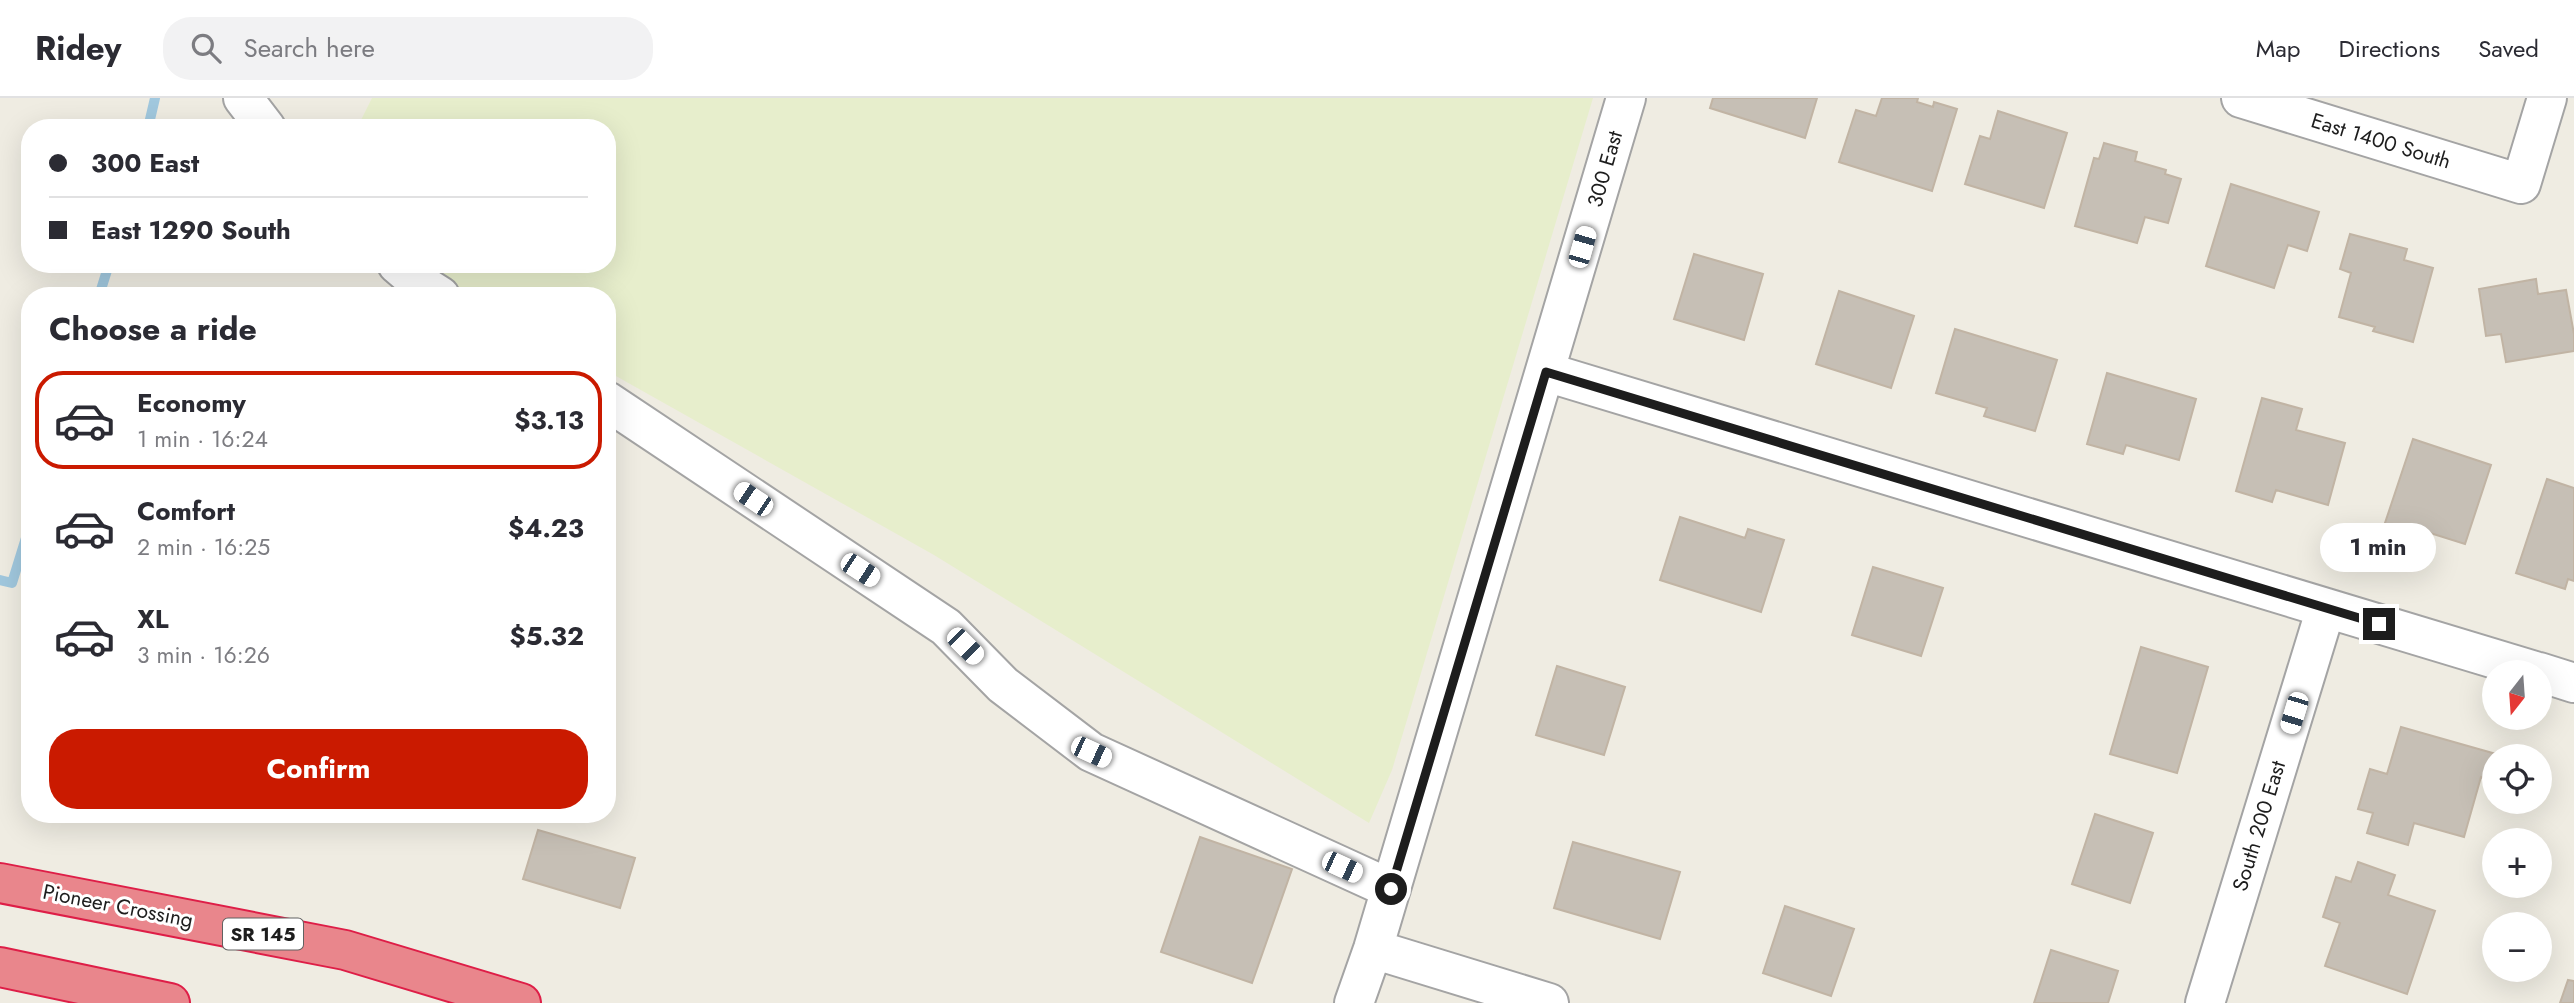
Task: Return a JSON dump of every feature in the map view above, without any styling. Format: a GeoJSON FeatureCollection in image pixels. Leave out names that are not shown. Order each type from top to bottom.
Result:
{"type":"FeatureCollection","features":[{"type":"Feature","properties":{"kind":"highway","name":"Pioneer Crossing"},"geometry":{"type":"LineString","coordinates":[[0,883],[345,950],[521,1003]]}},
{"type":"Feature","properties":{"kind":"highway"},"geometry":{"type":"LineString","coordinates":[[0,967],[170,1003]]}},
{"type":"Feature","properties":{"kind":"street"},"geometry":{"type":"LineString","coordinates":[[243,98],[258,119]]}},
{"type":"Feature","properties":{"kind":"street","name":"300 East"},"geometry":{"type":"LineString","coordinates":[[1354,1003],[1391,889],[1626,98]]}},
{"type":"Feature","properties":{"kind":"street","name":"East 1400 South"},"geometry":{"type":"LineString","coordinates":[[2241,98],[2521,184],[2547,98]]}},
{"type":"Feature","properties":{"kind":"street"},"geometry":{"type":"LineString","coordinates":[[408,273],[426,287]]}},
{"type":"Feature","properties":{"kind":"street"},"geometry":{"type":"LineString","coordinates":[[1546,372],[2499,660]]}},
{"type":"Feature","properties":{"kind":"street"},"geometry":{"type":"LineString","coordinates":[[616,407],[946,627],[1003,685],[1091,752],[1391,889]]}},
{"type":"Feature","properties":{"kind":"street","name":"South 200 East"},"geometry":{"type":"LineString","coordinates":[[2205,1003],[2326,608]]}},
{"type":"Feature","properties":{"kind":"street"},"geometry":{"type":"LineString","coordinates":[[2552,676],[2574,683]]}},
{"type":"Feature","properties":{"kind":"street"},"geometry":{"type":"LineString","coordinates":[[1373,948],[1549,1003]]}},
{"type":"Feature","properties":{"kind":"green space"},"geometry":{"type":"Polygon","coordinates":[[[372,98],[1593,98],[1392,770],[1369,823],[934,555],[616,376],[616,287],[459,287],[442,273],[616,273],[616,119],[362,119],[372,98]]]}},
{"type":"Feature","properties":{"kind":"building"},"geometry":{"type":"Polygon","coordinates":[[[1713,98],[1817,98],[1805,138],[1710,108],[1713,98]]]}},
{"type":"Feature","properties":{"kind":"building"},"geometry":{"type":"Polygon","coordinates":[[[1882,98],[1918,98],[1917,102],[1933,107],[1934,102],[1957,109],[1932,191],[1839,162],[1856,110],[1876,116],[1882,98]]]}},
{"type":"Feature","properties":{"kind":"building"},"geometry":{"type":"Polygon","coordinates":[[[1998,111],[2067,133],[2044,208],[1965,184],[1980,136],[1990,139],[1998,111]]]}},
{"type":"Feature","properties":{"kind":"building"},"geometry":{"type":"Polygon","coordinates":[[[2104,143],[2137,152],[2135,161],[2166,170],[2165,174],[2181,179],[2168,223],[2145,217],[2137,243],[2075,226],[2094,158],[2099,159],[2104,143]]]}},
{"type":"Feature","properties":{"kind":"building"},"geometry":{"type":"Polygon","coordinates":[[[2231,184],[2319,212],[2307,251],[2288,245],[2274,288],[2206,266],[2231,184]]]}},
{"type":"Feature","properties":{"kind":"building"},"geometry":{"type":"Polygon","coordinates":[[[2350,234],[2407,249],[2404,260],[2433,268],[2413,342],[2373,331],[2375,327],[2339,317],[2351,273],[2340,269],[2350,234]]]}},
{"type":"Feature","properties":{"kind":"building"},"geometry":{"type":"Polygon","coordinates":[[[1694,254],[1763,274],[1744,340],[1674,319],[1694,254]]]}},
{"type":"Feature","properties":{"kind":"building"},"geometry":{"type":"Polygon","coordinates":[[[2536,279],[2538,294],[2566,290],[2574,334],[2574,351],[2506,362],[2501,334],[2486,336],[2479,289],[2536,279]]]}},
{"type":"Feature","properties":{"kind":"building"},"geometry":{"type":"Polygon","coordinates":[[[1839,291],[1914,316],[1891,388],[1816,364],[1839,291]]]}},
{"type":"Feature","properties":{"kind":"building"},"geometry":{"type":"Polygon","coordinates":[[[1955,329],[2057,360],[2035,431],[1984,416],[1987,408],[1936,393],[1955,329]]]}},
{"type":"Feature","properties":{"kind":"building"},"geometry":{"type":"Polygon","coordinates":[[[2107,373],[2196,399],[2179,460],[2126,445],[2123,454],[2087,444],[2107,373]]]}},
{"type":"Feature","properties":{"kind":"building"},"geometry":{"type":"Polygon","coordinates":[[[2262,398],[2302,409],[2296,430],[2345,443],[2328,505],[2276,490],[2272,502],[2236,491],[2262,398]]]}},
{"type":"Feature","properties":{"kind":"building"},"geometry":{"type":"Polygon","coordinates":[[[2413,439],[2491,465],[2465,544],[2427,532],[2422,546],[2382,532],[2413,439]]]}},
{"type":"Feature","properties":{"kind":"building"},"geometry":{"type":"Polygon","coordinates":[[[2547,479],[2574,488],[2574,581],[2568,579],[2565,589],[2516,573],[2547,479]]]}},
{"type":"Feature","properties":{"kind":"building"},"geometry":{"type":"Polygon","coordinates":[[[1680,517],[1745,538],[1748,529],[1784,540],[1761,612],[1660,580],[1680,517]]]}},
{"type":"Feature","properties":{"kind":"building"},"geometry":{"type":"Polygon","coordinates":[[[1873,567],[1943,588],[1921,656],[1852,635],[1873,567]]]}},
{"type":"Feature","properties":{"kind":"building"},"geometry":{"type":"Polygon","coordinates":[[[2141,647],[2208,667],[2177,773],[2110,754],[2141,647]]]}},
{"type":"Feature","properties":{"kind":"building"},"geometry":{"type":"Polygon","coordinates":[[[1557,666],[1625,687],[1604,755],[1536,735],[1557,666]]]}},
{"type":"Feature","properties":{"kind":"building"},"geometry":{"type":"Polygon","coordinates":[[[2401,727],[2482,750],[2482,777],[2464,837],[2414,823],[2408,845],[2367,833],[2373,813],[2358,809],[2370,769],[2387,774],[2401,727]]]}},
{"type":"Feature","properties":{"kind":"building"},"geometry":{"type":"Polygon","coordinates":[[[2095,814],[2153,833],[2130,903],[2072,884],[2095,814]]]}},
{"type":"Feature","properties":{"kind":"building"},"geometry":{"type":"Polygon","coordinates":[[[538,830],[635,858],[620,908],[523,879],[538,830]]]}},
{"type":"Feature","properties":{"kind":"building"},"geometry":{"type":"Polygon","coordinates":[[[1200,837],[1292,869],[1252,983],[1161,952],[1200,837]]]}},
{"type":"Feature","properties":{"kind":"building"},"geometry":{"type":"Polygon","coordinates":[[[1573,842],[1680,872],[1660,939],[1554,908],[1573,842]]]}},
{"type":"Feature","properties":{"kind":"building"},"geometry":{"type":"Polygon","coordinates":[[[2358,862],[2395,875],[2388,895],[2435,911],[2407,994],[2325,966],[2340,923],[2323,917],[2336,877],[2351,882],[2358,862]]]}},
{"type":"Feature","properties":{"kind":"building"},"geometry":{"type":"Polygon","coordinates":[[[1785,906],[1854,929],[1831,996],[1763,973],[1785,906]]]}},
{"type":"Feature","properties":{"kind":"building"},"geometry":{"type":"Polygon","coordinates":[[[2051,950],[2118,971],[2108,1003],[2034,1003],[2051,950]]]}},
{"type":"Feature","properties":{"kind":"building"},"geometry":{"type":"Polygon","coordinates":[[[2568,980],[2574,981],[2574,1003],[2560,1003],[2568,980]]]}},
{"type":"Feature","properties":{"kind":"waterway"},"geometry":{"type":"LineString","coordinates":[[150,119],[155,98]]}},
{"type":"Feature","properties":{"kind":"waterway"},"geometry":{"type":"LineString","coordinates":[[102,287],[106,273]]}},
{"type":"Feature","properties":{"kind":"waterway"},"geometry":{"type":"LineString","coordinates":[[0,580],[12,583],[21,554]]}},
{"type":"Feature","properties":{"kind":"route"},"geometry":{"type":"LineString","coordinates":[[1391,889],[1546,372],[2379,624]]}}]}
